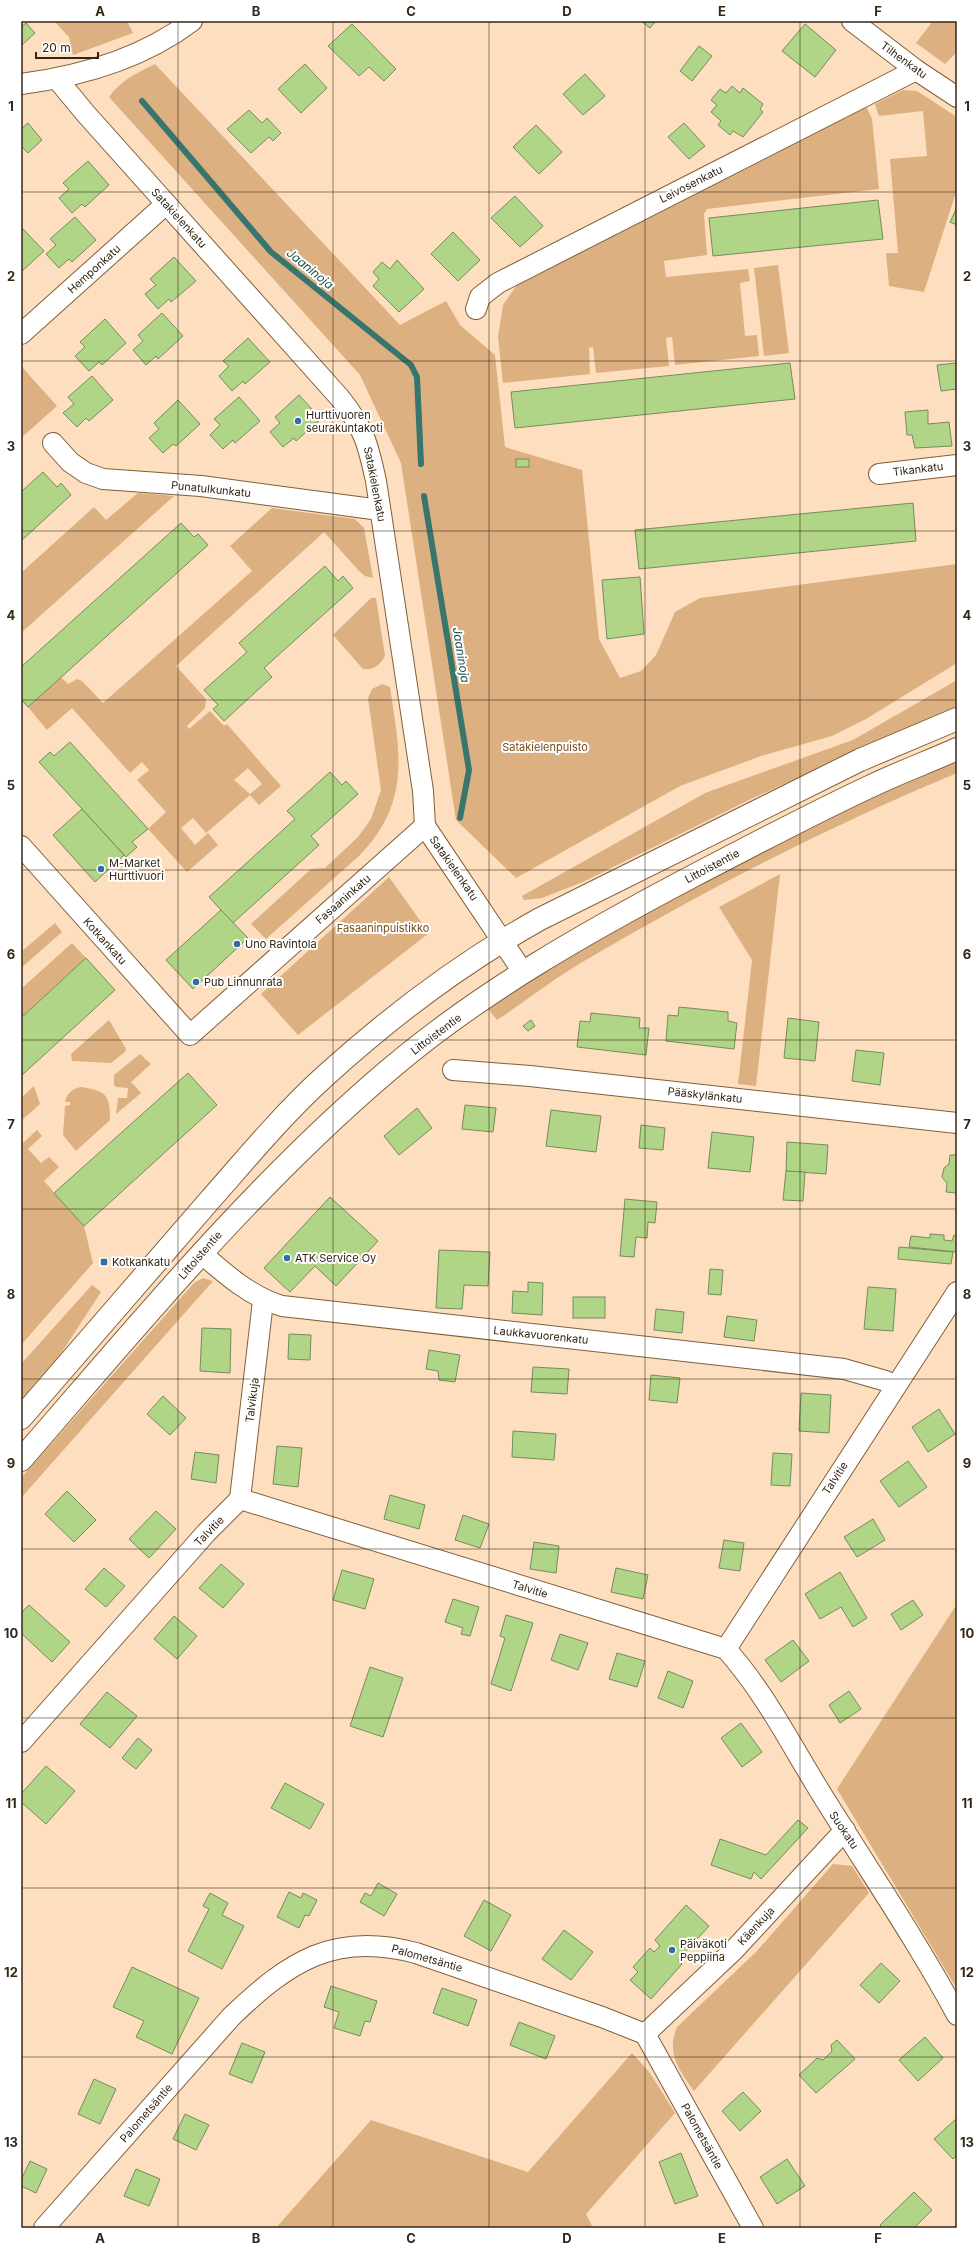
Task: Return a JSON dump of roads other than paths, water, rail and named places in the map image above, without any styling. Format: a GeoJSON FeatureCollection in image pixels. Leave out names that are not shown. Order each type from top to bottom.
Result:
{"type":"FeatureCollection","features":[{"type":"Feature","properties":{"kind":"main road"},"geometry":{"type":"LineString","coordinates":[[21,1418],[174,1240],[294,1107],[325,1076],[382,1027],[454,972],[503,940],[540,919],[860,760],[957,719]]}},
{"type":"Feature","properties":{"kind":"main road","name":"Littoistentie"},"geometry":{"type":"LineString","coordinates":[[21,1460],[201,1253],[279,1170],[331,1121],[393,1067],[465,1012],[523,972],[637,906],[759,842],[871,786],[957,750]]}},
{"type":"Feature","properties":{"kind":"street"},"geometry":{"type":"LineString","coordinates":[[21,84],[57,79],[113,64],[161,40],[192,21]]}},
{"type":"Feature","properties":{"kind":"street","name":"Tilhenkatu"},"geometry":{"type":"LineString","coordinates":[[852,21],[916,70],[957,97]]}},
{"type":"Feature","properties":{"kind":"street","name":"Leivosenkatu"},"geometry":{"type":"LineString","coordinates":[[476,309],[480,297],[498,283],[916,70]]}},
{"type":"Feature","properties":{"kind":"street","name":"Satakielenkatu"},"geometry":{"type":"LineString","coordinates":[[57,79],[356,418],[364,432],[369,450],[380,510],[423,791],[425,826],[503,940],[523,972]]}},
{"type":"Feature","properties":{"kind":"street","name":"Hemponkatu"},"geometry":{"type":"LineString","coordinates":[[21,334],[166,204]]}},
{"type":"Feature","properties":{"kind":"street","name":"Punatulkunkatu"},"geometry":{"type":"LineString","coordinates":[[53,443],[70,462],[86,473],[103,479],[201,486],[380,510]]}},
{"type":"Feature","properties":{"kind":"street","name":"Tikankatu"},"geometry":{"type":"LineString","coordinates":[[879,474],[957,465]]}},
{"type":"Feature","properties":{"kind":"street","name":"Fasaaninkatu"},"geometry":{"type":"LineString","coordinates":[[190,1035],[425,826]]}},
{"type":"Feature","properties":{"kind":"street","name":"Kotkankatu"},"geometry":{"type":"LineString","coordinates":[[21,846],[190,1035]]}},
{"type":"Feature","properties":{"kind":"street","name":"Pääskylänkatu"},"geometry":{"type":"LineString","coordinates":[[453,1070],[538,1076],[957,1123]]}},
{"type":"Feature","properties":{"kind":"street","name":"Laukkavuorenkatu"},"geometry":{"type":"LineString","coordinates":[[201,1253],[223,1273],[263,1301],[282,1306],[844,1369],[886,1381],[894,1387]]}},
{"type":"Feature","properties":{"kind":"street","name":"Talvitie"},"geometry":{"type":"LineString","coordinates":[[21,1742],[206,1533],[240,1499],[726,1649],[894,1387],[957,1292]]}},
{"type":"Feature","properties":{"kind":"street","name":"Talvikuja"},"geometry":{"type":"LineString","coordinates":[[240,1499],[263,1301]]}},
{"type":"Feature","properties":{"kind":"street","name":"Suokatu"},"geometry":{"type":"LineString","coordinates":[[726,1649],[755,1684],[829,1807],[926,1958],[957,2015]]}},
{"type":"Feature","properties":{"kind":"street","name":"Käenkuja"},"geometry":{"type":"LineString","coordinates":[[645,2034],[734,1950],[845,1830]]}},
{"type":"Feature","properties":{"kind":"street","name":"Palometsäntie"},"geometry":{"type":"LineString","coordinates":[[44,2228],[231,2017],[256,1993],[283,1972],[314,1956],[336,1949],[360,1944],[392,1947],[410,1952],[602,2017],[645,2034],[754,2228]]}},
{"type":"Feature","properties":{"kind":"waterway","name":"Jaaninoja"},"geometry":{"type":"LineString","coordinates":[[142,101],[271,252],[411,365],[417,377],[421,464]]}},
{"type":"Feature","properties":{"kind":"waterway","name":"Jaaninoja"},"geometry":{"type":"LineString","coordinates":[[424,496],[469,770],[460,818]]}},
{"type":"Feature","properties":{"kind":"place","name":"Hurttivuoren seurakuntakoti"},"geometry":{"type":"Point","coordinates":[298,421]}},
{"type":"Feature","properties":{"kind":"place","name":"M-Market Hurttivuori"},"geometry":{"type":"Point","coordinates":[101,869]}},
{"type":"Feature","properties":{"kind":"place","name":"Uno Ravintola"},"geometry":{"type":"Point","coordinates":[237,944]}},
{"type":"Feature","properties":{"kind":"place","name":"Pub Linnunrata"},"geometry":{"type":"Point","coordinates":[196,982]}},
{"type":"Feature","properties":{"kind":"place","name":"ATK Service Oy"},"geometry":{"type":"Point","coordinates":[287,1258]}},
{"type":"Feature","properties":{"kind":"place","name":"Kotkankatu"},"geometry":{"type":"Point","coordinates":[104,1262]}},
{"type":"Feature","properties":{"kind":"place","name":"Päiväkoti Peppiina"},"geometry":{"type":"Point","coordinates":[672,1950]}},
{"type":"Feature","properties":{"kind":"park label","name":"Satakielenpuisto"},"geometry":{"type":"Point","coordinates":[545,747]}},
{"type":"Feature","properties":{"kind":"park label","name":"Fasaaninpuistikko"},"geometry":{"type":"Point","coordinates":[383,928]}}]}
